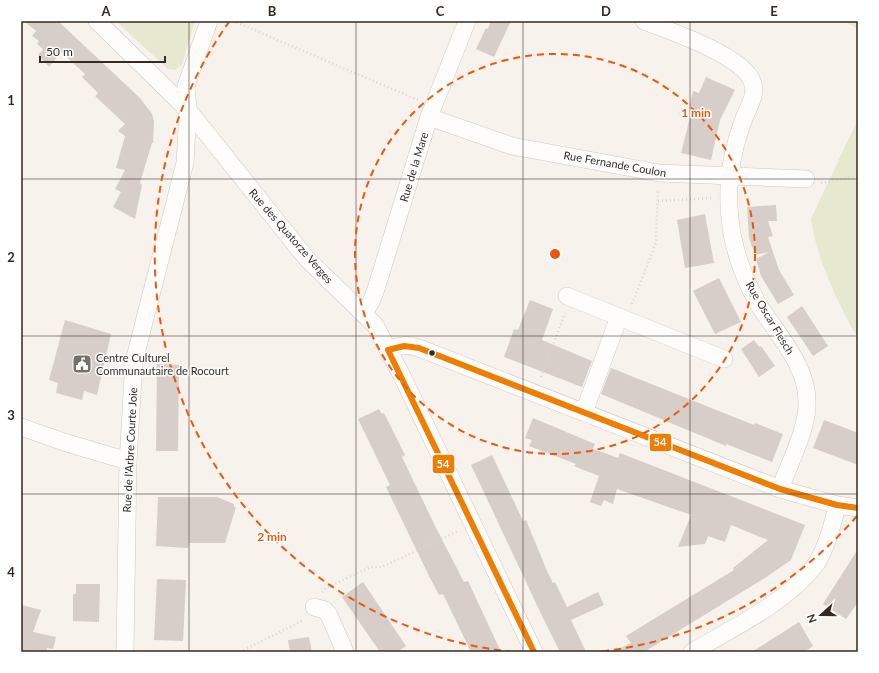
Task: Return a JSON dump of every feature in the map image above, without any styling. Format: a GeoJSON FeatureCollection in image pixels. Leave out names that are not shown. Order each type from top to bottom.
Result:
{"type":"FeatureCollection","features":[{"type":"Feature","properties":{"kind":"street","name":"Rue des Quatorze Verges"},"geometry":{"type":"LineString","coordinates":[[97,21],[188,110],[307,259],[336,289],[376,325],[534,652]]}},
{"type":"Feature","properties":{"kind":"street","name":"Rue de l'Arbre Courte Joie"},"geometry":{"type":"LineString","coordinates":[[125,652],[128,461],[134,361],[185,163],[188,110],[186,86],[209,21]]}},
{"type":"Feature","properties":{"kind":"street","name":"Rue de la Mare"},"geometry":{"type":"LineString","coordinates":[[364,313],[371,302],[376,289],[431,112],[467,21]]}},
{"type":"Feature","properties":{"kind":"street","name":"Rue Oscar Flesch"},"geometry":{"type":"LineString","coordinates":[[644,21],[706,46],[748,74],[754,89],[736,140],[729,176],[729,196],[733,237],[741,267],[758,302],[798,365],[805,382],[807,394],[806,419],[780,488]]}},
{"type":"Feature","properties":{"kind":"street","name":"Rue Fernande Coulon"},"geometry":{"type":"LineString","coordinates":[[431,112],[512,146],[658,174],[806,179]]}},
{"type":"Feature","properties":{"kind":"street"},"geometry":{"type":"LineString","coordinates":[[569,297],[724,359]]}},
{"type":"Feature","properties":{"kind":"street"},"geometry":{"type":"LineString","coordinates":[[584,412],[623,318]]}},
{"type":"Feature","properties":{"kind":"street"},"geometry":{"type":"LineString","coordinates":[[388,350],[398,345],[408,345],[780,488],[837,505],[858,508]]}},
{"type":"Feature","properties":{"kind":"street"},"geometry":{"type":"LineString","coordinates":[[21,427],[67,443],[128,461]]}},
{"type":"Feature","properties":{"kind":"street"},"geometry":{"type":"LineString","coordinates":[[692,652],[780,599],[813,568],[831,530],[837,505]]}},
{"type":"Feature","properties":{"kind":"street"},"geometry":{"type":"LineString","coordinates":[[314,607],[325,610],[329,615],[346,652]]}},
{"type":"Feature","properties":{"kind":"path"},"geometry":{"type":"LineString","coordinates":[[233,21],[431,112]]}},
{"type":"Feature","properties":{"kind":"path"},"geometry":{"type":"LineString","coordinates":[[623,318],[656,243],[658,174]]}},
{"type":"Feature","properties":{"kind":"path"},"geometry":{"type":"LineString","coordinates":[[806,179],[820,183],[858,176]]}},
{"type":"Feature","properties":{"kind":"path"},"geometry":{"type":"LineString","coordinates":[[658,201],[729,196]]}},
{"type":"Feature","properties":{"kind":"path"},"geometry":{"type":"LineString","coordinates":[[535,393],[569,297]]}},
{"type":"Feature","properties":{"kind":"path"},"geometry":{"type":"LineString","coordinates":[[240,652],[301,622],[314,607],[319,595],[326,588],[370,566],[382,567],[396,561],[472,524]]}},
{"type":"Feature","properties":{"kind":"green space"},"geometry":{"type":"Polygon","coordinates":[[[116,21],[195,21],[182,65],[175,70],[168,69],[116,21]]]}},
{"type":"Feature","properties":{"kind":"green space"},"geometry":{"type":"Polygon","coordinates":[[[843,21],[858,21],[858,29],[843,21]]]}},
{"type":"Feature","properties":{"kind":"green space"},"geometry":{"type":"Polygon","coordinates":[[[858,119],[858,335],[854,332],[840,305],[822,263],[811,219],[858,119]]]}},
{"type":"Feature","properties":{"kind":"building"},"geometry":{"type":"Polygon","coordinates":[[[24,21],[58,21],[140,98],[152,114],[154,121],[153,143],[140,183],[142,185],[135,219],[113,207],[121,192],[115,189],[125,170],[116,168],[125,136],[118,131],[125,124],[95,96],[98,93],[82,77],[85,74],[61,52],[49,67],[38,55],[43,49],[37,44],[39,41],[32,36],[36,31],[24,21]]]}},
{"type":"Feature","properties":{"kind":"building"},"geometry":{"type":"Polygon","coordinates":[[[491,21],[511,21],[494,57],[476,49],[491,21]]]}},
{"type":"Feature","properties":{"kind":"building"},"geometry":{"type":"Polygon","coordinates":[[[706,77],[735,90],[720,120],[711,160],[681,153],[692,109],[689,108],[693,91],[699,93],[706,77]]]}},
{"type":"Feature","properties":{"kind":"building"},"geometry":{"type":"Polygon","coordinates":[[[776,205],[777,221],[768,221],[773,236],[768,237],[779,270],[794,295],[778,304],[761,276],[756,259],[769,252],[755,255],[749,238],[747,207],[776,205]]]}},
{"type":"Feature","properties":{"kind":"building"},"geometry":{"type":"Polygon","coordinates":[[[705,214],[714,263],[685,268],[677,220],[705,214]]]}},
{"type":"Feature","properties":{"kind":"building"},"geometry":{"type":"Polygon","coordinates":[[[719,278],[741,322],[715,334],[693,291],[719,278]]]}},
{"type":"Feature","properties":{"kind":"building"},"geometry":{"type":"Polygon","coordinates":[[[530,300],[553,309],[542,340],[592,361],[582,387],[504,357],[514,329],[518,330],[530,300]]]}},
{"type":"Feature","properties":{"kind":"building"},"geometry":{"type":"Polygon","coordinates":[[[802,306],[828,346],[813,356],[787,317],[802,306]]]}},
{"type":"Feature","properties":{"kind":"building"},"geometry":{"type":"Polygon","coordinates":[[[65,320],[111,334],[97,395],[84,391],[82,400],[56,393],[58,383],[49,380],[65,320]]]}},
{"type":"Feature","properties":{"kind":"building"},"geometry":{"type":"Polygon","coordinates":[[[754,340],[759,347],[761,346],[775,366],[759,377],[741,349],[754,340]]]}},
{"type":"Feature","properties":{"kind":"building"},"geometry":{"type":"Polygon","coordinates":[[[157,364],[179,365],[178,451],[156,451],[157,364]]]}},
{"type":"Feature","properties":{"kind":"building"},"geometry":{"type":"Polygon","coordinates":[[[611,368],[754,425],[755,423],[783,434],[772,462],[726,444],[726,446],[601,394],[611,368]]]}},
{"type":"Feature","properties":{"kind":"building"},"geometry":{"type":"Polygon","coordinates":[[[379,409],[382,414],[384,413],[405,455],[402,457],[436,528],[464,582],[468,581],[501,652],[471,652],[443,594],[439,595],[430,578],[386,487],[390,485],[358,419],[379,409]]]}},
{"type":"Feature","properties":{"kind":"building"},"geometry":{"type":"Polygon","coordinates":[[[533,418],[595,444],[593,449],[618,458],[620,453],[805,525],[791,560],[765,578],[644,652],[613,652],[631,643],[626,636],[734,570],[733,568],[768,540],[731,525],[725,542],[708,536],[705,544],[678,547],[691,515],[617,489],[613,504],[604,500],[601,506],[590,502],[599,476],[574,466],[576,464],[529,446],[532,440],[525,438],[533,418]]]}},
{"type":"Feature","properties":{"kind":"building"},"geometry":{"type":"Polygon","coordinates":[[[824,420],[858,433],[858,465],[813,448],[824,420]]]}},
{"type":"Feature","properties":{"kind":"building"},"geometry":{"type":"Polygon","coordinates":[[[492,455],[523,521],[526,520],[547,571],[553,583],[555,582],[567,607],[598,592],[604,605],[571,620],[586,652],[560,652],[543,618],[471,465],[492,455]]]}},
{"type":"Feature","properties":{"kind":"building"},"geometry":{"type":"Polygon","coordinates":[[[158,497],[217,497],[234,504],[234,507],[236,507],[225,543],[189,543],[188,548],[156,546],[158,497]]]}},
{"type":"Feature","properties":{"kind":"building"},"geometry":{"type":"Polygon","coordinates":[[[858,549],[858,602],[846,619],[823,604],[858,549]]]}},
{"type":"Feature","properties":{"kind":"building"},"geometry":{"type":"Polygon","coordinates":[[[157,579],[186,580],[183,641],[154,640],[157,579]]]}},
{"type":"Feature","properties":{"kind":"building"},"geometry":{"type":"Polygon","coordinates":[[[363,582],[406,646],[397,652],[380,652],[342,597],[363,582]]]}},
{"type":"Feature","properties":{"kind":"building"},"geometry":{"type":"Polygon","coordinates":[[[76,584],[100,584],[99,622],[73,621],[73,594],[76,594],[76,584]]]}},
{"type":"Feature","properties":{"kind":"building"},"geometry":{"type":"Polygon","coordinates":[[[21,605],[41,610],[33,632],[56,637],[53,649],[47,648],[46,652],[21,652],[21,605]]]}},
{"type":"Feature","properties":{"kind":"building"},"geometry":{"type":"Polygon","coordinates":[[[799,622],[813,646],[804,652],[752,652],[799,622]]]}},
{"type":"Feature","properties":{"kind":"building"},"geometry":{"type":"Polygon","coordinates":[[[309,637],[312,652],[290,652],[288,640],[309,637]]]}},
{"type":"Feature","properties":{"kind":"transit line","name":"54"},"geometry":{"type":"LineString","coordinates":[[534,652],[388,350],[404,346],[419,348],[780,489],[837,505],[858,508]]}},
{"type":"Feature","properties":{"kind":"place","name":"Centre Culturel Communautaire de Rocourt"},"geometry":{"type":"Point","coordinates":[82,364]}}]}
